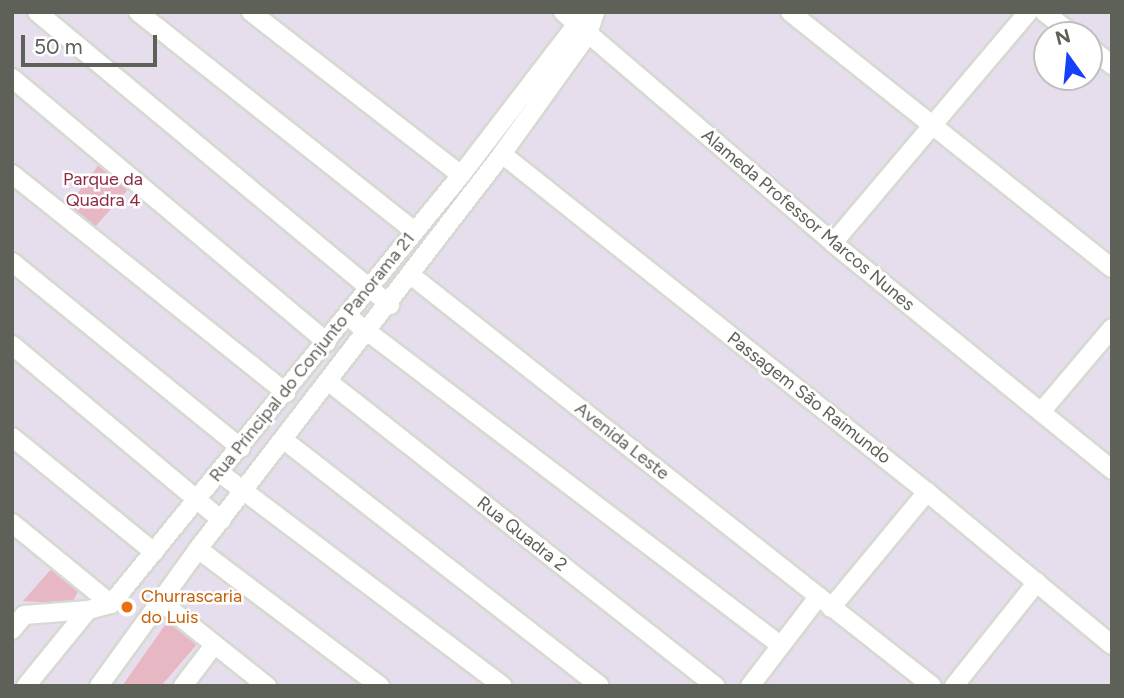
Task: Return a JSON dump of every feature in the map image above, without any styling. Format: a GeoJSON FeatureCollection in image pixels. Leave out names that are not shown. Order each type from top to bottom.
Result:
{"type":"FeatureCollection","features":[{"type":"Feature","properties":{"kind":"street"},"geometry":{"type":"LineString","coordinates":[[37,12],[390,305]]}},
{"type":"Feature","properties":{"kind":"street"},"geometry":{"type":"LineString","coordinates":[[138,12],[414,231]]}},
{"type":"Feature","properties":{"kind":"street"},"geometry":{"type":"LineString","coordinates":[[251,12],[461,175]]}},
{"type":"Feature","properties":{"kind":"street","name":"Alameda Professor Marcos Nunes"},"geometry":{"type":"LineString","coordinates":[[563,12],[588,22],[833,243],[1112,470]]}},
{"type":"Feature","properties":{"kind":"street"},"geometry":{"type":"LineString","coordinates":[[790,12],[1112,268]]}},
{"type":"Feature","properties":{"kind":"street"},"geometry":{"type":"LineString","coordinates":[[833,243],[932,123],[1031,13]]}},
{"type":"Feature","properties":{"kind":"street","name":"Rua Principal do Conjunto Panorama 21"},"geometry":{"type":"LineString","coordinates":[[111,604],[588,22]]}},
{"type":"Feature","properties":{"kind":"street","name":"Rua Principal do Conjunto Panorama 21"},"geometry":{"type":"LineString","coordinates":[[99,686],[198,549],[390,305],[502,154],[588,22]]}},
{"type":"Feature","properties":{"kind":"street"},"geometry":{"type":"LineString","coordinates":[[12,78],[327,342]]}},
{"type":"Feature","properties":{"kind":"street","name":"Passagem São Raimundo"},"geometry":{"type":"LineString","coordinates":[[502,154],[928,492],[1112,645]]}},
{"type":"Feature","properties":{"kind":"street"},"geometry":{"type":"LineString","coordinates":[[12,174],[286,393]]}},
{"type":"Feature","properties":{"kind":"street"},"geometry":{"type":"LineString","coordinates":[[12,262],[241,448]]}},
{"type":"Feature","properties":{"kind":"street","name":"Avenida Leste"},"geometry":{"type":"LineString","coordinates":[[412,276],[932,686]]}},
{"type":"Feature","properties":{"kind":"street"},"geometry":{"type":"LineString","coordinates":[[347,316],[780,645]]}},
{"type":"Feature","properties":{"kind":"street"},"geometry":{"type":"LineString","coordinates":[[1041,412],[1112,328]]}},
{"type":"Feature","properties":{"kind":"street"},"geometry":{"type":"LineString","coordinates":[[12,345],[221,520]]}},
{"type":"Feature","properties":{"kind":"street","name":"Rua Quadra 2"},"geometry":{"type":"LineString","coordinates":[[329,382],[716,686]]}},
{"type":"Feature","properties":{"kind":"street"},"geometry":{"type":"LineString","coordinates":[[12,437],[154,552]]}},
{"type":"Feature","properties":{"kind":"street"},"geometry":{"type":"LineString","coordinates":[[284,440],[600,686]]}},
{"type":"Feature","properties":{"kind":"street"},"geometry":{"type":"LineString","coordinates":[[220,473],[503,686]]}},
{"type":"Feature","properties":{"kind":"street"},"geometry":{"type":"LineString","coordinates":[[750,686],[780,645],[825,602],[928,492]]}},
{"type":"Feature","properties":{"kind":"street"},"geometry":{"type":"LineString","coordinates":[[12,523],[111,604]]}},
{"type":"Feature","properties":{"kind":"street"},"geometry":{"type":"LineString","coordinates":[[198,549],[380,686]]}},
{"type":"Feature","properties":{"kind":"street"},"geometry":{"type":"LineString","coordinates":[[954,686],[1037,582]]}},
{"type":"Feature","properties":{"kind":"street"},"geometry":{"type":"LineString","coordinates":[[160,601],[267,686]]}},
{"type":"Feature","properties":{"kind":"street"},"geometry":{"type":"LineString","coordinates":[[12,630],[18,611],[88,610],[111,604]]}},
{"type":"Feature","properties":{"kind":"street"},"geometry":{"type":"LineString","coordinates":[[26,686],[88,610]]}},
{"type":"Feature","properties":{"kind":"street"},"geometry":{"type":"LineString","coordinates":[[183,686],[214,645]]}},
{"type":"Feature","properties":{"kind":"green space","name":"Parque da Quadra 4"},"geometry":{"type":"Polygon","coordinates":[[[100,163],[131,186],[95,227],[68,206],[100,163]]]}},
{"type":"Feature","properties":{"kind":"green space"},"geometry":{"type":"Polygon","coordinates":[[[52,568],[78,592],[71,604],[23,601],[52,568]]]}},
{"type":"Feature","properties":{"kind":"green space"},"geometry":{"type":"Polygon","coordinates":[[[168,621],[198,643],[161,686],[122,686],[168,621]]]}},
{"type":"Feature","properties":{"kind":"place","name":"Churrascaria do Luis"},"geometry":{"type":"Point","coordinates":[127,607]}}]}
